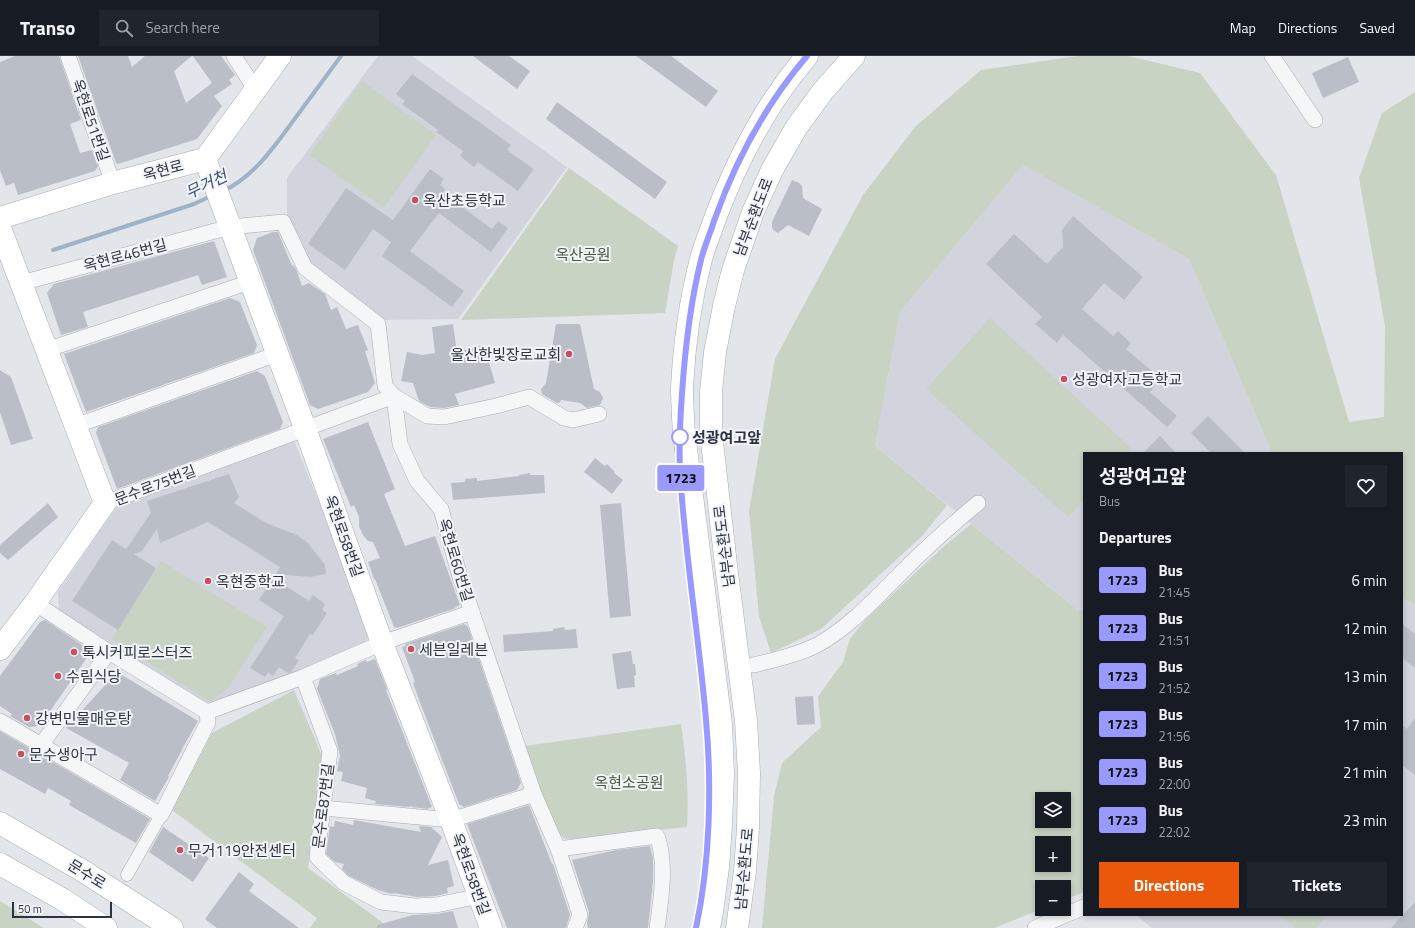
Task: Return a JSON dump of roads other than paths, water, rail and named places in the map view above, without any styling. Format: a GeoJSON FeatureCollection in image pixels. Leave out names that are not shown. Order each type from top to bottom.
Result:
{"type":"FeatureCollection","features":[{"type":"Feature","properties":{"kind":"main road","name":"옥현로"},"geometry":{"type":"LineString","coordinates":[[0,218],[113,183],[208,168],[255,89],[280,56]]}},
{"type":"Feature","properties":{"kind":"main road","name":"남부순환도로"},"geometry":{"type":"LineString","coordinates":[[708,928],[712,912],[718,867],[723,774],[721,724],[684,433],[682,388],[686,347],[701,258],[720,204],[741,157],[766,113],[792,73],[807,56]]}},
{"type":"Feature","properties":{"kind":"main road","name":"남부순환도로"},"geometry":{"type":"LineString","coordinates":[[737,928],[745,871],[748,828],[749,773],[746,721],[713,448],[711,392],[715,352],[733,270],[753,212],[772,170],[796,128],[823,91],[854,56]]}},
{"type":"Feature","properties":{"kind":"main road","name":"옥현로58번길"},"geometry":{"type":"LineString","coordinates":[[208,168],[306,428],[382,643],[451,820],[491,928]]}},
{"type":"Feature","properties":{"kind":"main road"},"geometry":{"type":"LineString","coordinates":[[0,228],[105,504]]}},
{"type":"Feature","properties":{"kind":"main road"},"geometry":{"type":"LineString","coordinates":[[682,388],[680,471],[689,570],[706,721],[709,773],[705,866],[696,928]]}},
{"type":"Feature","properties":{"kind":"main road"},"geometry":{"type":"LineString","coordinates":[[711,392],[720,477],[753,665],[760,720],[764,776],[763,828],[752,928]]}},
{"type":"Feature","properties":{"kind":"main road","name":"문수로75번길"},"geometry":{"type":"LineString","coordinates":[[0,649],[35,603],[105,504]]}},
{"type":"Feature","properties":{"kind":"main road","name":"문수로"},"geometry":{"type":"LineString","coordinates":[[0,823],[83,871],[172,928]]}},
{"type":"Feature","properties":{"kind":"main road"},"geometry":{"type":"LineString","coordinates":[[0,864],[62,899],[106,928]]}},
{"type":"Feature","properties":{"kind":"street","name":"옥현로51번길"},"geometry":{"type":"LineString","coordinates":[[68,56],[113,183]]}},
{"type":"Feature","properties":{"kind":"street"},"geometry":{"type":"LineString","coordinates":[[234,56],[255,89]]}},
{"type":"Feature","properties":{"kind":"street"},"geometry":{"type":"LineString","coordinates":[[1272,56],[1315,120]]}},
{"type":"Feature","properties":{"kind":"street","name":"옥현로60번길"},"geometry":{"type":"LineString","coordinates":[[230,227],[283,222],[305,268],[378,324],[385,386],[394,396],[400,444],[417,481],[441,509],[460,577],[534,794],[558,849],[580,914],[575,928]]}},
{"type":"Feature","properties":{"kind":"street","name":"옥현로46번길"},"geometry":{"type":"LineString","coordinates":[[21,283],[230,227]]}},
{"type":"Feature","properties":{"kind":"street"},"geometry":{"type":"LineString","coordinates":[[46,350],[250,282]]}},
{"type":"Feature","properties":{"kind":"street"},"geometry":{"type":"LineString","coordinates":[[75,426],[277,354]]}},
{"type":"Feature","properties":{"kind":"street"},"geometry":{"type":"LineString","coordinates":[[306,428],[394,396],[427,416],[444,417],[496,406],[529,397],[564,418],[573,420],[599,414]]}},
{"type":"Feature","properties":{"kind":"street","name":"문수로75번길"},"geometry":{"type":"LineString","coordinates":[[105,504],[306,428]]}},
{"type":"Feature","properties":{"kind":"street"},"geometry":{"type":"LineString","coordinates":[[753,665],[781,658],[816,646],[837,633],[915,559],[978,503]]}},
{"type":"Feature","properties":{"kind":"street"},"geometry":{"type":"LineString","coordinates":[[35,603],[109,652],[206,712],[208,722],[161,815],[128,875]]}},
{"type":"Feature","properties":{"kind":"street"},"geometry":{"type":"LineString","coordinates":[[206,712],[303,677],[382,643],[472,612]]}},
{"type":"Feature","properties":{"kind":"street"},"geometry":{"type":"LineString","coordinates":[[41,745],[109,652]]}},
{"type":"Feature","properties":{"kind":"street","name":"문수로87번길"},"geometry":{"type":"LineString","coordinates":[[303,677],[330,751],[316,857],[344,883],[381,902],[415,906],[436,905],[480,896]]}},
{"type":"Feature","properties":{"kind":"street"},"geometry":{"type":"LineString","coordinates":[[0,721],[161,815]]}},
{"type":"Feature","properties":{"kind":"street","name":"옥현로58번길"},"geometry":{"type":"LineString","coordinates":[[451,820],[534,794]]}},
{"type":"Feature","properties":{"kind":"street"},"geometry":{"type":"LineString","coordinates":[[323,808],[451,820]]}},
{"type":"Feature","properties":{"kind":"street"},"geometry":{"type":"LineString","coordinates":[[558,849],[657,836],[660,842],[662,865],[660,910],[657,928]]}},
{"type":"Feature","properties":{"kind":"street"},"geometry":{"type":"LineString","coordinates":[[1035,928],[1083,907]]}},
{"type":"Feature","properties":{"kind":"waterway","name":"무거천"},"geometry":{"type":"LineString","coordinates":[[223,191],[246,176],[266,157],[341,56]]}},
{"type":"Feature","properties":{"kind":"waterway","name":"무거천"},"geometry":{"type":"LineString","coordinates":[[53,250],[194,204],[211,196]]}},
{"type":"Feature","properties":{"kind":"place","name":"옥산초등학교"},"geometry":{"type":"Point","coordinates":[415,200]}},
{"type":"Feature","properties":{"kind":"place","name":"울산한빛장로교회"},"geometry":{"type":"Point","coordinates":[569,354]}},
{"type":"Feature","properties":{"kind":"place","name":"성광여자고등학교"},"geometry":{"type":"Point","coordinates":[1064,379]}},
{"type":"Feature","properties":{"kind":"place","name":"성광여고앞"},"geometry":{"type":"Point","coordinates":[680,437]}},
{"type":"Feature","properties":{"kind":"place","name":"옥현중학교"},"geometry":{"type":"Point","coordinates":[208,581]}},
{"type":"Feature","properties":{"kind":"place","name":"세븐일레븐"},"geometry":{"type":"Point","coordinates":[411,649]}},
{"type":"Feature","properties":{"kind":"place","name":"톡시커피로스터즈"},"geometry":{"type":"Point","coordinates":[74,652]}},
{"type":"Feature","properties":{"kind":"place","name":"수림식당"},"geometry":{"type":"Point","coordinates":[58,676]}},
{"type":"Feature","properties":{"kind":"place","name":"강변민물매운탕"},"geometry":{"type":"Point","coordinates":[27,718]}},
{"type":"Feature","properties":{"kind":"place","name":"문수생아구"},"geometry":{"type":"Point","coordinates":[21,754]}},
{"type":"Feature","properties":{"kind":"place","name":"무거119안전센터"},"geometry":{"type":"Point","coordinates":[180,850]}},
{"type":"Feature","properties":{"kind":"park label","name":"옥산공원"},"geometry":{"type":"Point","coordinates":[583,254]}},
{"type":"Feature","properties":{"kind":"park label","name":"옥현소공원"},"geometry":{"type":"Point","coordinates":[629,782]}}]}
